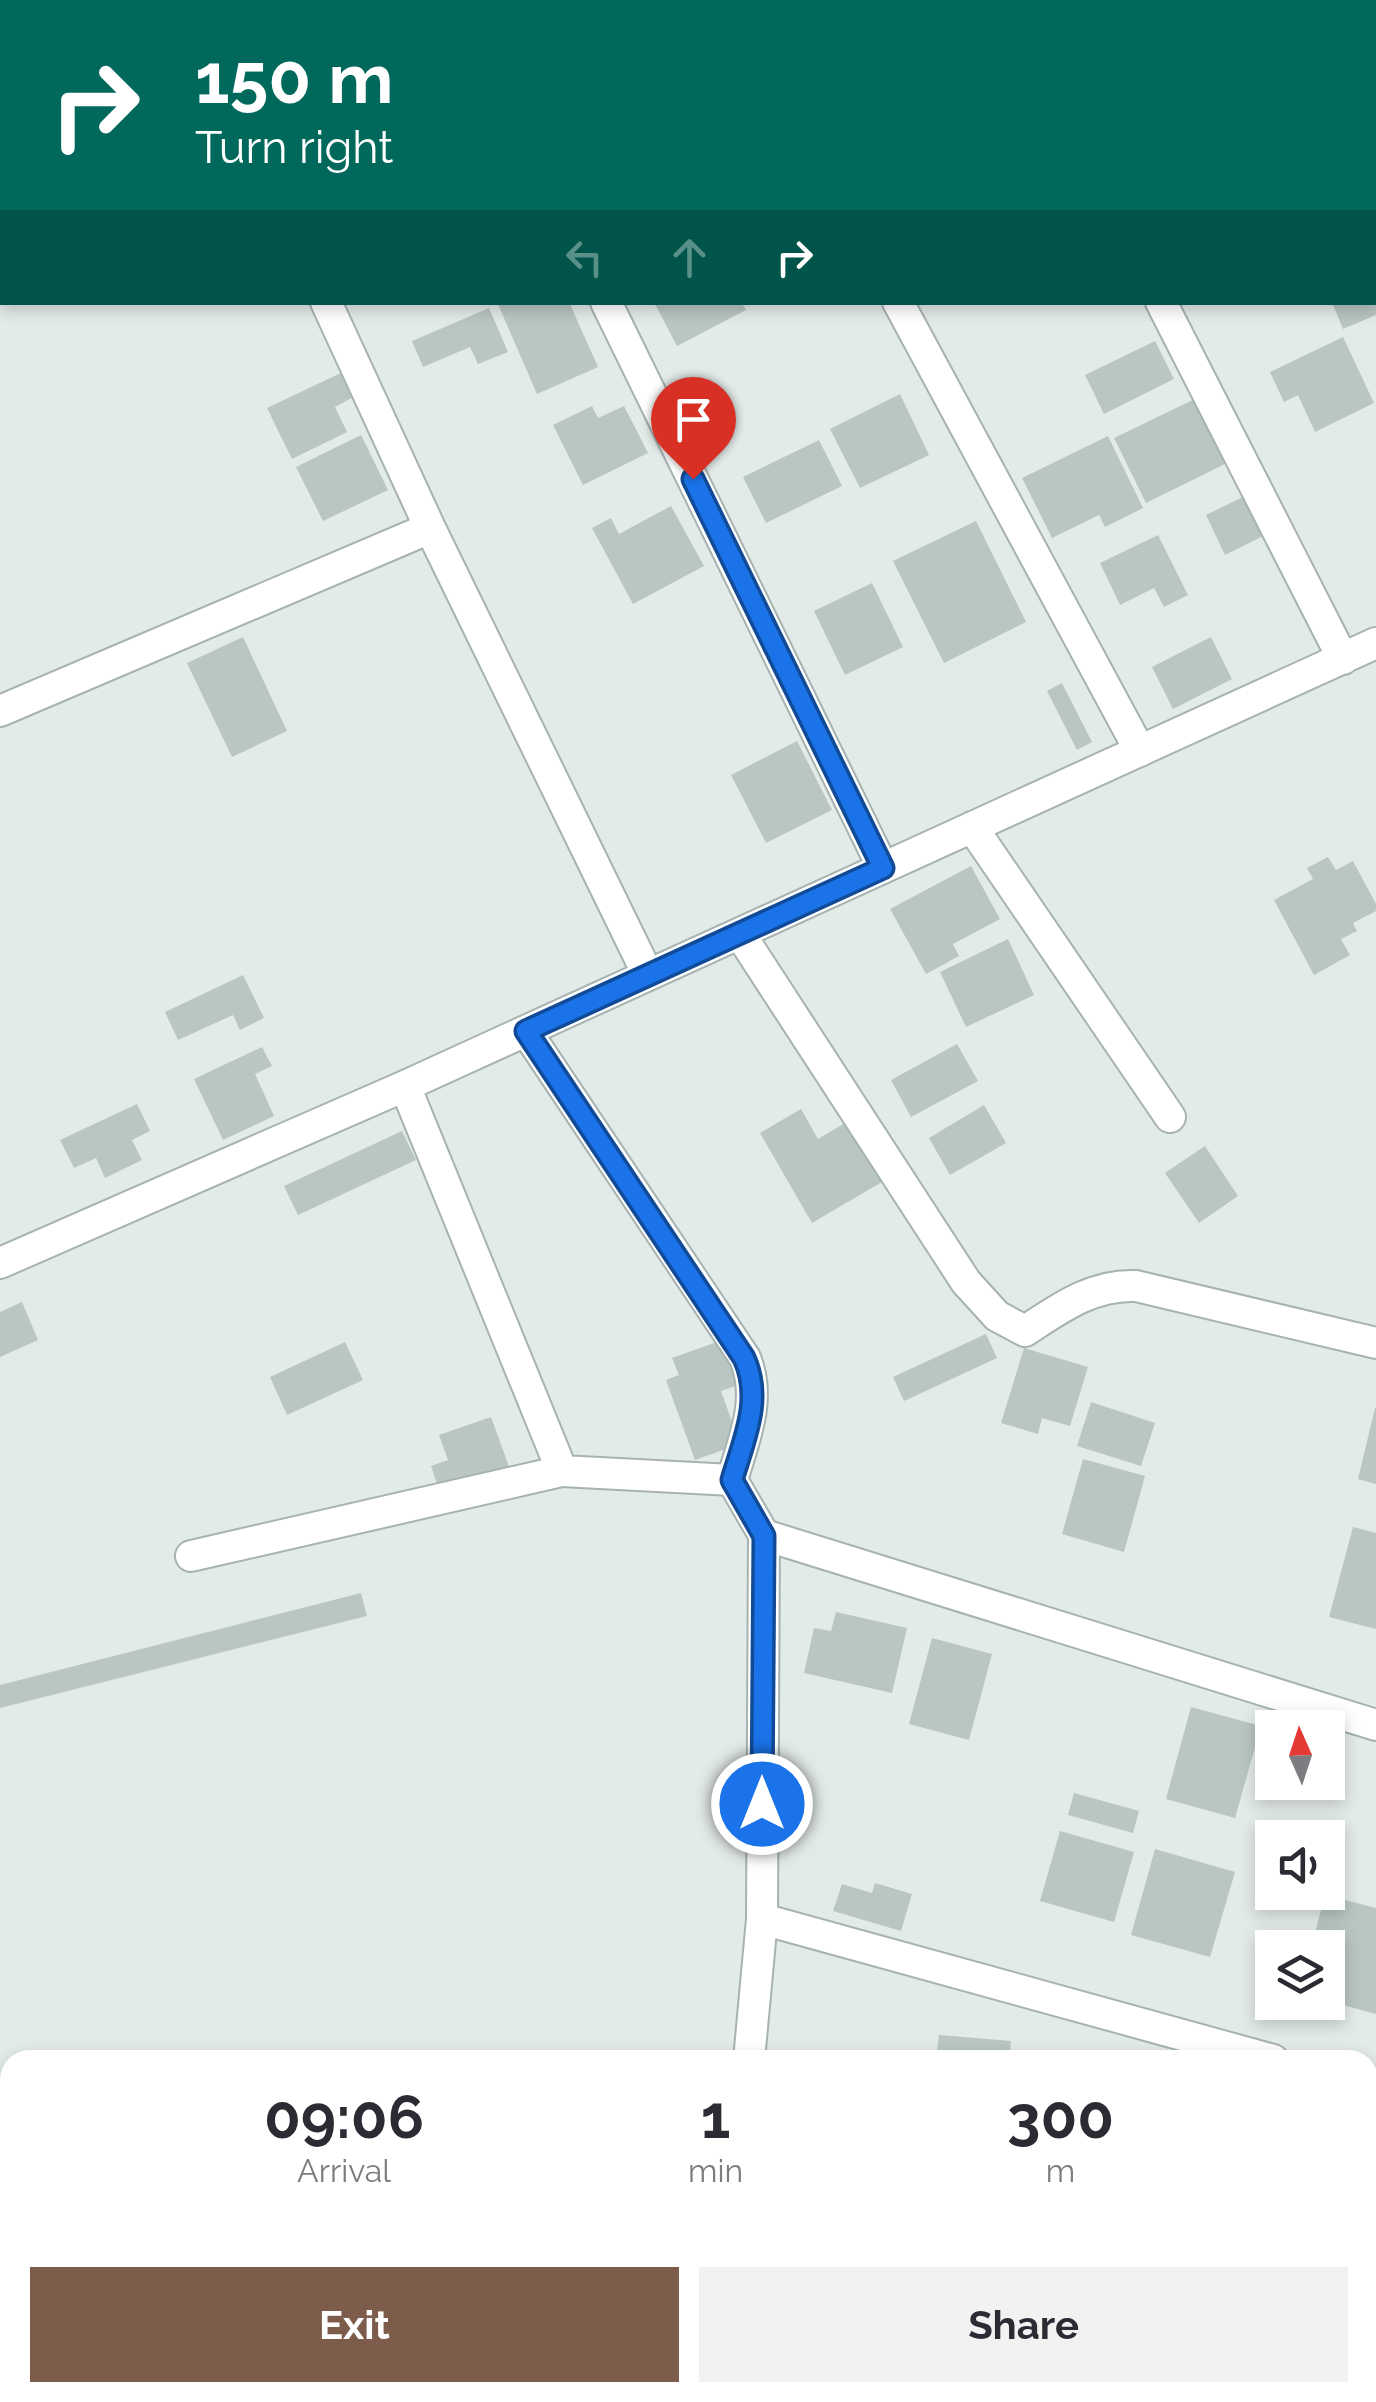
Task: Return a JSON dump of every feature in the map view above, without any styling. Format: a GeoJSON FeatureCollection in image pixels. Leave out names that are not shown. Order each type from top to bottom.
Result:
{"type":"FeatureCollection","features":[{"type":"Feature","properties":{"kind":"street"},"geometry":{"type":"LineString","coordinates":[[327,305],[430,528],[648,975]]}},
{"type":"Feature","properties":{"kind":"street"},"geometry":{"type":"LineString","coordinates":[[607,305],[883,868]]}},
{"type":"Feature","properties":{"kind":"street"},"geometry":{"type":"LineString","coordinates":[[900,305],[1140,751]]}},
{"type":"Feature","properties":{"kind":"street"},"geometry":{"type":"LineString","coordinates":[[1163,305],[1342,658]]}},
{"type":"Feature","properties":{"kind":"street"},"geometry":{"type":"LineString","coordinates":[[0,711],[430,528]]}},
{"type":"Feature","properties":{"kind":"street"},"geometry":{"type":"LineString","coordinates":[[0,1263],[405,1086],[1376,644]]}},
{"type":"Feature","properties":{"kind":"street"},"geometry":{"type":"LineString","coordinates":[[972,828],[1170,1117]]}},
{"type":"Feature","properties":{"kind":"street"},"geometry":{"type":"LineString","coordinates":[[740,934],[966,1282],[997,1316],[1025,1331],[1084,1294],[1116,1285],[1136,1286],[1376,1343]]}},
{"type":"Feature","properties":{"kind":"street"},"geometry":{"type":"LineString","coordinates":[[526,1031],[744,1358],[754,1379],[754,1403],[732,1480],[764,1536],[762,1919],[750,2050]]}},
{"type":"Feature","properties":{"kind":"street"},"geometry":{"type":"LineString","coordinates":[[405,1086],[562,1471]]}},
{"type":"Feature","properties":{"kind":"street"},"geometry":{"type":"LineString","coordinates":[[190,1556],[562,1471],[732,1480]]}},
{"type":"Feature","properties":{"kind":"street"},"geometry":{"type":"LineString","coordinates":[[764,1536],[1376,1725]]}},
{"type":"Feature","properties":{"kind":"street"},"geometry":{"type":"LineString","coordinates":[[762,1919],[1236,2050]]}},
{"type":"Feature","properties":{"kind":"building"},"geometry":{"type":"Polygon","coordinates":[[[498,305],[570,305],[598,367],[537,394],[498,305]]]}},
{"type":"Feature","properties":{"kind":"building"},"geometry":{"type":"Polygon","coordinates":[[[656,305],[744,305],[746,310],[677,346],[656,305]]]}},
{"type":"Feature","properties":{"kind":"building"},"geometry":{"type":"Polygon","coordinates":[[[1333,305],[1376,305],[1376,315],[1343,329],[1333,305]]]}},
{"type":"Feature","properties":{"kind":"building"},"geometry":{"type":"Polygon","coordinates":[[[489,308],[508,352],[478,364],[470,347],[423,367],[412,341],[489,308]]]}},
{"type":"Feature","properties":{"kind":"building"},"geometry":{"type":"Polygon","coordinates":[[[1343,337],[1374,403],[1315,432],[1298,395],[1284,402],[1270,372],[1343,337]]]}},
{"type":"Feature","properties":{"kind":"building"},"geometry":{"type":"Polygon","coordinates":[[[1155,341],[1174,379],[1104,414],[1085,375],[1155,341]]]}},
{"type":"Feature","properties":{"kind":"building"},"geometry":{"type":"Polygon","coordinates":[[[345,371],[357,395],[335,407],[347,432],[292,459],[267,408],[345,371]]]}},
{"type":"Feature","properties":{"kind":"building"},"geometry":{"type":"Polygon","coordinates":[[[900,394],[929,455],[860,488],[830,429],[900,394]]]}},
{"type":"Feature","properties":{"kind":"building"},"geometry":{"type":"Polygon","coordinates":[[[1201,396],[1233,460],[1146,503],[1114,438],[1201,396]]]}},
{"type":"Feature","properties":{"kind":"building"},"geometry":{"type":"Polygon","coordinates":[[[592,406],[598,418],[624,406],[648,453],[583,485],[553,425],[592,406]]]}},
{"type":"Feature","properties":{"kind":"building"},"geometry":{"type":"Polygon","coordinates":[[[361,435],[388,490],[323,521],[296,467],[361,435]]]}},
{"type":"Feature","properties":{"kind":"building"},"geometry":{"type":"Polygon","coordinates":[[[1108,436],[1143,508],[1105,527],[1099,515],[1052,538],[1022,478],[1108,436]]]}},
{"type":"Feature","properties":{"kind":"building"},"geometry":{"type":"Polygon","coordinates":[[[819,440],[842,486],[766,523],[743,477],[819,440]]]}},
{"type":"Feature","properties":{"kind":"building"},"geometry":{"type":"Polygon","coordinates":[[[1251,493],[1271,532],[1225,555],[1206,515],[1251,493]]]}},
{"type":"Feature","properties":{"kind":"building"},"geometry":{"type":"Polygon","coordinates":[[[671,506],[704,566],[633,604],[592,528],[611,518],[619,534],[671,506]]]}},
{"type":"Feature","properties":{"kind":"building"},"geometry":{"type":"Polygon","coordinates":[[[976,521],[1026,622],[944,663],[893,561],[976,521]]]}},
{"type":"Feature","properties":{"kind":"building"},"geometry":{"type":"Polygon","coordinates":[[[1158,535],[1188,595],[1164,607],[1154,588],[1120,605],[1100,563],[1158,535]]]}},
{"type":"Feature","properties":{"kind":"building"},"geometry":{"type":"Polygon","coordinates":[[[872,583],[903,647],[845,675],[814,611],[872,583]]]}},
{"type":"Feature","properties":{"kind":"building"},"geometry":{"type":"Polygon","coordinates":[[[243,637],[287,731],[232,757],[187,663],[243,637]]]}},
{"type":"Feature","properties":{"kind":"building"},"geometry":{"type":"Polygon","coordinates":[[[1211,637],[1232,679],[1173,709],[1152,667],[1211,637]]]}},
{"type":"Feature","properties":{"kind":"building"},"geometry":{"type":"Polygon","coordinates":[[[1062,683],[1092,742],[1077,750],[1047,691],[1062,683]]]}},
{"type":"Feature","properties":{"kind":"building"},"geometry":{"type":"Polygon","coordinates":[[[797,741],[832,810],[766,843],[731,775],[797,741]]]}},
{"type":"Feature","properties":{"kind":"building"},"geometry":{"type":"Polygon","coordinates":[[[1328,857],[1336,870],[1353,861],[1376,911],[1353,923],[1357,931],[1341,939],[1350,955],[1314,975],[1274,900],[1313,879],[1307,868],[1328,857]]]}},
{"type":"Feature","properties":{"kind":"building"},"geometry":{"type":"Polygon","coordinates":[[[971,866],[1000,919],[953,944],[959,956],[926,974],[890,909],[971,866]]]}},
{"type":"Feature","properties":{"kind":"building"},"geometry":{"type":"Polygon","coordinates":[[[1008,939],[1034,995],[966,1027],[940,972],[1008,939]]]}},
{"type":"Feature","properties":{"kind":"building"},"geometry":{"type":"Polygon","coordinates":[[[243,975],[264,1018],[240,1030],[233,1015],[178,1040],[165,1012],[243,975]]]}},
{"type":"Feature","properties":{"kind":"building"},"geometry":{"type":"Polygon","coordinates":[[[957,1044],[978,1081],[911,1117],[891,1080],[957,1044]]]}},
{"type":"Feature","properties":{"kind":"building"},"geometry":{"type":"Polygon","coordinates":[[[262,1047],[272,1066],[255,1074],[274,1116],[223,1140],[194,1079],[262,1047]]]}},
{"type":"Feature","properties":{"kind":"building"},"geometry":{"type":"Polygon","coordinates":[[[137,1104],[150,1131],[132,1140],[142,1160],[105,1178],[96,1158],[74,1168],[60,1140],[137,1104]]]}},
{"type":"Feature","properties":{"kind":"building"},"geometry":{"type":"Polygon","coordinates":[[[984,1105],[1006,1143],[950,1175],[929,1138],[984,1105]]]}},
{"type":"Feature","properties":{"kind":"building"},"geometry":{"type":"Polygon","coordinates":[[[801,1109],[818,1139],[852,1119],[887,1179],[812,1223],[760,1133],[801,1109]]]}},
{"type":"Feature","properties":{"kind":"building"},"geometry":{"type":"Polygon","coordinates":[[[402,1131],[416,1160],[298,1215],[284,1186],[402,1131]]]}},
{"type":"Feature","properties":{"kind":"building"},"geometry":{"type":"Polygon","coordinates":[[[1205,1146],[1238,1196],[1199,1223],[1165,1173],[1205,1146]]]}},
{"type":"Feature","properties":{"kind":"building"},"geometry":{"type":"Polygon","coordinates":[[[22,1302],[38,1340],[0,1357],[0,1312],[22,1302]]]}},
{"type":"Feature","properties":{"kind":"building"},"geometry":{"type":"Polygon","coordinates":[[[986,1334],[997,1358],[904,1401],[893,1377],[986,1334]]]}},
{"type":"Feature","properties":{"kind":"building"},"geometry":{"type":"Polygon","coordinates":[[[728,1338],[744,1383],[721,1391],[740,1444],[695,1460],[666,1380],[679,1375],[672,1358],[728,1338]]]}},
{"type":"Feature","properties":{"kind":"building"},"geometry":{"type":"Polygon","coordinates":[[[345,1342],[363,1380],[287,1415],[270,1377],[345,1342]]]}},
{"type":"Feature","properties":{"kind":"building"},"geometry":{"type":"Polygon","coordinates":[[[1024,1348],[1088,1367],[1070,1426],[1042,1418],[1038,1434],[1001,1423],[1024,1348]]]}},
{"type":"Feature","properties":{"kind":"building"},"geometry":{"type":"Polygon","coordinates":[[[1091,1402],[1155,1423],[1141,1466],[1077,1446],[1091,1402]]]}},
{"type":"Feature","properties":{"kind":"building"},"geometry":{"type":"Polygon","coordinates":[[[1376,1408],[1376,1484],[1358,1479],[1376,1408]]]}},
{"type":"Feature","properties":{"kind":"building"},"geometry":{"type":"Polygon","coordinates":[[[491,1417],[511,1472],[441,1496],[431,1466],[448,1460],[439,1435],[491,1417]]]}},
{"type":"Feature","properties":{"kind":"building"},"geometry":{"type":"Polygon","coordinates":[[[1083,1459],[1145,1476],[1124,1552],[1062,1534],[1083,1459]]]}},
{"type":"Feature","properties":{"kind":"building"},"geometry":{"type":"Polygon","coordinates":[[[1353,1527],[1376,1533],[1376,1629],[1329,1617],[1353,1527]]]}},
{"type":"Feature","properties":{"kind":"building"},"geometry":{"type":"Polygon","coordinates":[[[361,1593],[367,1616],[0,1708],[0,1685],[361,1593]]]}},
{"type":"Feature","properties":{"kind":"building"},"geometry":{"type":"Polygon","coordinates":[[[836,1612],[907,1628],[892,1693],[804,1673],[814,1628],[831,1631],[836,1612]]]}},
{"type":"Feature","properties":{"kind":"building"},"geometry":{"type":"Polygon","coordinates":[[[932,1638],[992,1654],[969,1740],[909,1724],[932,1638]]]}},
{"type":"Feature","properties":{"kind":"building"},"geometry":{"type":"Polygon","coordinates":[[[1191,1707],[1255,1724],[1255,1747],[1235,1818],[1166,1799],[1191,1707]]]}},
{"type":"Feature","properties":{"kind":"building"},"geometry":{"type":"Polygon","coordinates":[[[1074,1793],[1139,1811],[1133,1833],[1068,1815],[1074,1793]]]}},
{"type":"Feature","properties":{"kind":"building"},"geometry":{"type":"Polygon","coordinates":[[[1060,1831],[1134,1852],[1114,1922],[1040,1901],[1060,1831]]]}},
{"type":"Feature","properties":{"kind":"building"},"geometry":{"type":"Polygon","coordinates":[[[1155,1849],[1235,1872],[1210,1957],[1131,1935],[1155,1849]]]}},
{"type":"Feature","properties":{"kind":"building"},"geometry":{"type":"Polygon","coordinates":[[[875,1883],[912,1894],[901,1931],[833,1911],[842,1884],[872,1893],[875,1883]]]}},
{"type":"Feature","properties":{"kind":"building"},"geometry":{"type":"Polygon","coordinates":[[[1345,1900],[1376,1908],[1376,2014],[1345,2006],[1345,1930],[1316,1930],[1321,1910],[1345,1910],[1345,1900]]]}},
{"type":"Feature","properties":{"kind":"building"},"geometry":{"type":"Polygon","coordinates":[[[939,2035],[1011,2041],[1010,2050],[937,2050],[939,2035]]]}},
{"type":"Feature","properties":{"kind":"route"},"geometry":{"type":"LineString","coordinates":[[693,479],[883,868],[526,1031],[744,1358],[754,1379],[754,1403],[732,1480],[764,1536],[762,1804]]}}]}
